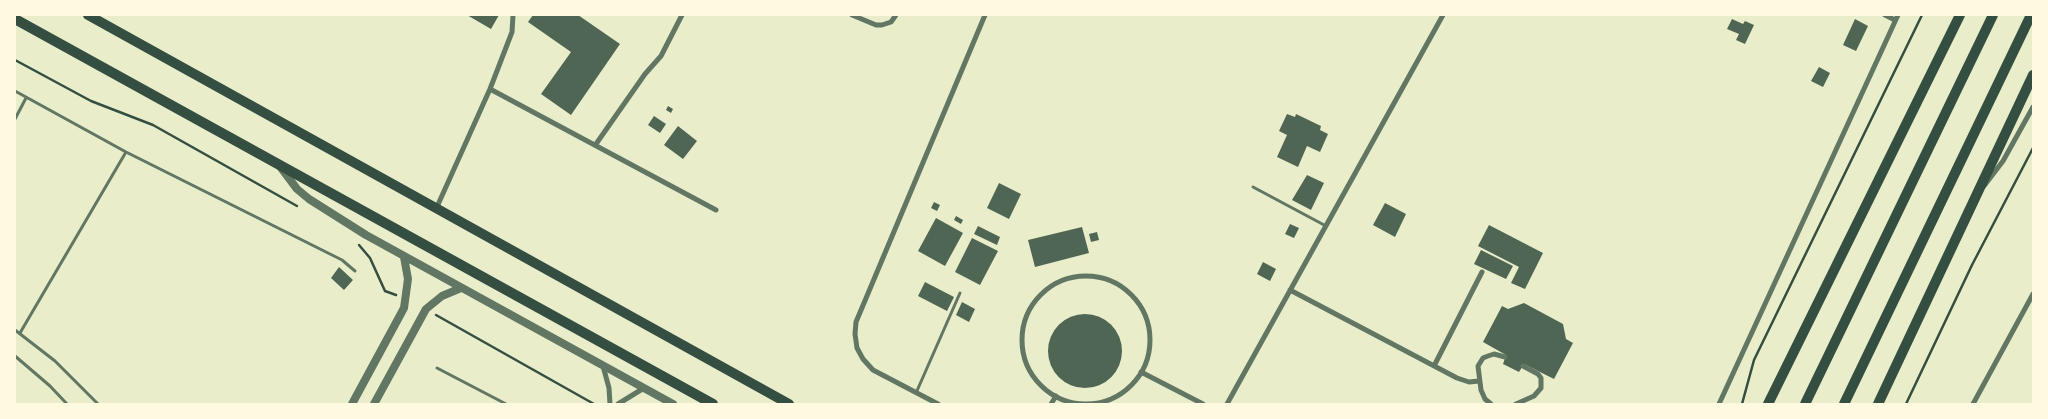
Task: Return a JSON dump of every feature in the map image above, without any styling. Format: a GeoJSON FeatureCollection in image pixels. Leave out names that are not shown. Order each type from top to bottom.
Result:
{"type":"FeatureCollection","features":[{"type":"Feature","properties":{"kind":"main road"},"geometry":{"type":"LineString","coordinates":[[88,15],[789,404]]}},
{"type":"Feature","properties":{"kind":"main road"},"geometry":{"type":"LineString","coordinates":[[1768,404],[1960,15]]}},
{"type":"Feature","properties":{"kind":"main road"},"geometry":{"type":"LineString","coordinates":[[1805,404],[1993,15]]}},
{"type":"Feature","properties":{"kind":"main road"},"geometry":{"type":"LineString","coordinates":[[1844,404],[2031,15]]}},
{"type":"Feature","properties":{"kind":"main road"},"geometry":{"type":"LineString","coordinates":[[15,19],[713,404]]}},
{"type":"Feature","properties":{"kind":"main road"},"geometry":{"type":"LineString","coordinates":[[1878,404],[2033,75]]}},
{"type":"Feature","properties":{"kind":"street"},"geometry":{"type":"LineString","coordinates":[[436,209],[490,89],[509,40],[513,15]]}},
{"type":"Feature","properties":{"kind":"street"},"geometry":{"type":"LineString","coordinates":[[596,144],[645,74],[661,56],[682,15]]}},
{"type":"Feature","properties":{"kind":"street"},"geometry":{"type":"LineString","coordinates":[[852,15],[876,25],[891,22],[896,15]]}},
{"type":"Feature","properties":{"kind":"street"},"geometry":{"type":"LineString","coordinates":[[938,404],[873,370],[860,354],[855,334],[856,322],[985,15]]}},
{"type":"Feature","properties":{"kind":"street"},"geometry":{"type":"LineString","coordinates":[[1227,404],[1443,15]]}},
{"type":"Feature","properties":{"kind":"street"},"geometry":{"type":"LineString","coordinates":[[1719,404],[1896,18],[1885,15]]}},
{"type":"Feature","properties":{"kind":"street"},"geometry":{"type":"LineString","coordinates":[[490,89],[596,144],[716,210]]}},
{"type":"Feature","properties":{"kind":"street"},"geometry":{"type":"LineString","coordinates":[[1977,194],[2003,161],[2033,107]]}},
{"type":"Feature","properties":{"kind":"street"},"geometry":{"type":"LineString","coordinates":[[278,164],[297,189],[309,199],[404,257],[674,404]]}},
{"type":"Feature","properties":{"kind":"street"},"geometry":{"type":"LineString","coordinates":[[352,404],[397,322],[406,300],[408,279],[404,257]]}},
{"type":"Feature","properties":{"kind":"street"},"geometry":{"type":"LineString","coordinates":[[1434,366],[1482,272]]}},
{"type":"Feature","properties":{"kind":"street"},"geometry":{"type":"LineString","coordinates":[[1087,276],[1105,279],[1127,291],[1143,311],[1149,335],[1149,348],[1141,372],[1126,390],[1104,401],[1079,403],[1056,396],[1036,380],[1025,358],[1022,333],[1030,309],[1037,299],[1056,283],[1087,276]]}},
{"type":"Feature","properties":{"kind":"street"},"geometry":{"type":"LineString","coordinates":[[374,404],[426,309],[442,296],[461,288]]}},
{"type":"Feature","properties":{"kind":"street"},"geometry":{"type":"LineString","coordinates":[[1290,290],[1463,381],[1479,382]]}},
{"type":"Feature","properties":{"kind":"street"},"geometry":{"type":"LineString","coordinates":[[1973,404],[2033,294]]}},
{"type":"Feature","properties":{"kind":"street"},"geometry":{"type":"LineString","coordinates":[[1491,404],[1483,395],[1479,382],[1478,366],[1483,358],[1494,354],[1505,357]]}},
{"type":"Feature","properties":{"kind":"street"},"geometry":{"type":"LineString","coordinates":[[603,366],[609,388],[610,404]]}},
{"type":"Feature","properties":{"kind":"street"},"geometry":{"type":"LineString","coordinates":[[1516,404],[1534,396],[1541,388],[1541,378],[1538,374],[1523,366]]}},
{"type":"Feature","properties":{"kind":"street"},"geometry":{"type":"LineString","coordinates":[[1141,372],[1203,404]]}},
{"type":"Feature","properties":{"kind":"street"},"geometry":{"type":"LineString","coordinates":[[618,404],[644,388]]}},
{"type":"Feature","properties":{"kind":"street"},"geometry":{"type":"LineString","coordinates":[[1051,404],[1056,396]]}},
{"type":"Feature","properties":{"kind":"lane"},"geometry":{"type":"LineString","coordinates":[[15,91],[126,152],[342,260],[355,271]]}},
{"type":"Feature","properties":{"kind":"lane"},"geometry":{"type":"LineString","coordinates":[[15,119],[26,98]]}},
{"type":"Feature","properties":{"kind":"lane"},"geometry":{"type":"LineString","coordinates":[[20,333],[126,152]]}},
{"type":"Feature","properties":{"kind":"lane"},"geometry":{"type":"LineString","coordinates":[[1253,187],[1326,226]]}},
{"type":"Feature","properties":{"kind":"lane"},"geometry":{"type":"LineString","coordinates":[[916,393],[960,293]]}},
{"type":"Feature","properties":{"kind":"lane"},"geometry":{"type":"LineString","coordinates":[[15,330],[60,366],[98,404]]}},
{"type":"Feature","properties":{"kind":"lane"},"geometry":{"type":"LineString","coordinates":[[15,356],[50,386],[67,404]]}},
{"type":"Feature","properties":{"kind":"lane"},"geometry":{"type":"LineString","coordinates":[[437,368],[506,404]]}},
{"type":"Feature","properties":{"kind":"path"},"geometry":{"type":"LineString","coordinates":[[1742,404],[1754,360],[1922,15]]}},
{"type":"Feature","properties":{"kind":"path"},"geometry":{"type":"LineString","coordinates":[[15,60],[91,101],[153,125],[298,206]]}},
{"type":"Feature","properties":{"kind":"path"},"geometry":{"type":"LineString","coordinates":[[1906,404],[1972,265],[2033,148]]}},
{"type":"Feature","properties":{"kind":"path"},"geometry":{"type":"LineString","coordinates":[[352,240],[370,258],[386,290],[406,300]]}},
{"type":"Feature","properties":{"kind":"path"},"geometry":{"type":"LineString","coordinates":[[426,309],[594,404]]}},
{"type":"Feature","properties":{"kind":"building"},"geometry":{"type":"Polygon","coordinates":[[[467,15],[499,15],[491,29],[467,15]]]}},
{"type":"Feature","properties":{"kind":"building"},"geometry":{"type":"Polygon","coordinates":[[[533,15],[578,15],[620,44],[571,115],[541,94],[571,52],[528,22],[533,15]]]}},
{"type":"Feature","properties":{"kind":"building"},"geometry":{"type":"Polygon","coordinates":[[[1732,19],[1743,24],[1745,21],[1754,25],[1745,44],[1736,40],[1739,34],[1727,29],[1732,19]]]}},
{"type":"Feature","properties":{"kind":"building"},"geometry":{"type":"Polygon","coordinates":[[[1855,19],[1868,26],[1856,51],[1843,45],[1855,19]]]}},
{"type":"Feature","properties":{"kind":"building"},"geometry":{"type":"Polygon","coordinates":[[[1819,67],[1830,73],[1823,87],[1811,81],[1819,67]]]}},
{"type":"Feature","properties":{"kind":"building"},"geometry":{"type":"Polygon","coordinates":[[[668,106],[673,109],[671,113],[666,110],[668,106]]]}},
{"type":"Feature","properties":{"kind":"building"},"geometry":{"type":"Polygon","coordinates":[[[1287,114],[1295,117],[1296,114],[1321,126],[1320,130],[1328,134],[1320,152],[1307,146],[1298,167],[1277,157],[1287,135],[1279,131],[1287,114]]]}},
{"type":"Feature","properties":{"kind":"building"},"geometry":{"type":"Polygon","coordinates":[[[654,116],[666,124],[660,133],[648,125],[654,116]]]}},
{"type":"Feature","properties":{"kind":"building"},"geometry":{"type":"Polygon","coordinates":[[[678,126],[697,141],[683,159],[664,145],[678,126]]]}},
{"type":"Feature","properties":{"kind":"building"},"geometry":{"type":"Polygon","coordinates":[[[1307,175],[1324,183],[1311,210],[1292,200],[1307,175]]]}},
{"type":"Feature","properties":{"kind":"building"},"geometry":{"type":"Polygon","coordinates":[[[999,183],[1021,194],[1009,219],[987,208],[999,183]]]}},
{"type":"Feature","properties":{"kind":"building"},"geometry":{"type":"Polygon","coordinates":[[[934,202],[940,205],[937,211],[931,208],[934,202]]]}},
{"type":"Feature","properties":{"kind":"building"},"geometry":{"type":"Polygon","coordinates":[[[1385,203],[1406,214],[1395,237],[1373,225],[1385,203]]]}},
{"type":"Feature","properties":{"kind":"building"},"geometry":{"type":"Polygon","coordinates":[[[956,216],[963,220],[961,224],[954,220],[956,216]]]}},
{"type":"Feature","properties":{"kind":"building"},"geometry":{"type":"Polygon","coordinates":[[[936,218],[963,233],[945,266],[918,251],[936,218]]]}},
{"type":"Feature","properties":{"kind":"building"},"geometry":{"type":"Polygon","coordinates":[[[1290,224],[1299,228],[1294,238],[1285,234],[1290,224]]]}},
{"type":"Feature","properties":{"kind":"building"},"geometry":{"type":"Polygon","coordinates":[[[1489,225],[1543,253],[1525,289],[1511,283],[1519,267],[1478,246],[1489,225]]]}},
{"type":"Feature","properties":{"kind":"building"},"geometry":{"type":"Polygon","coordinates":[[[978,226],[1000,237],[997,245],[974,234],[978,226]]]}},
{"type":"Feature","properties":{"kind":"building"},"geometry":{"type":"Polygon","coordinates":[[[1082,227],[1089,253],[1035,267],[1028,240],[1082,227]]]}},
{"type":"Feature","properties":{"kind":"building"},"geometry":{"type":"Polygon","coordinates":[[[1097,232],[1099,240],[1091,242],[1089,234],[1097,232]]]}},
{"type":"Feature","properties":{"kind":"building"},"geometry":{"type":"Polygon","coordinates":[[[972,238],[998,251],[980,285],[955,272],[972,238]]]}},
{"type":"Feature","properties":{"kind":"building"},"geometry":{"type":"Polygon","coordinates":[[[1481,250],[1513,266],[1506,279],[1474,264],[1481,250]]]}},
{"type":"Feature","properties":{"kind":"building"},"geometry":{"type":"Polygon","coordinates":[[[1263,262],[1276,269],[1270,281],[1257,274],[1263,262]]]}},
{"type":"Feature","properties":{"kind":"building"},"geometry":{"type":"Polygon","coordinates":[[[339,267],[353,280],[344,290],[331,278],[339,267]]]}},
{"type":"Feature","properties":{"kind":"building"},"geometry":{"type":"Polygon","coordinates":[[[925,282],[954,297],[947,311],[918,296],[925,282]]]}},
{"type":"Feature","properties":{"kind":"building"},"geometry":{"type":"Polygon","coordinates":[[[962,302],[975,309],[969,322],[956,315],[962,302]]]}},
{"type":"Feature","properties":{"kind":"building"},"geometry":{"type":"Polygon","coordinates":[[[1524,303],[1563,324],[1566,339],[1573,343],[1554,379],[1524,364],[1519,372],[1503,364],[1506,355],[1483,342],[1502,306],[1508,309],[1524,303]]]}},
{"type":"Feature","properties":{"kind":"building"},"geometry":{"type":"Polygon","coordinates":[[[1078,314],[1092,314],[1106,320],[1116,330],[1122,344],[1120,365],[1106,382],[1092,388],[1078,388],[1064,382],[1054,372],[1048,358],[1048,344],[1054,330],[1064,320],[1078,314]]]}}]}
